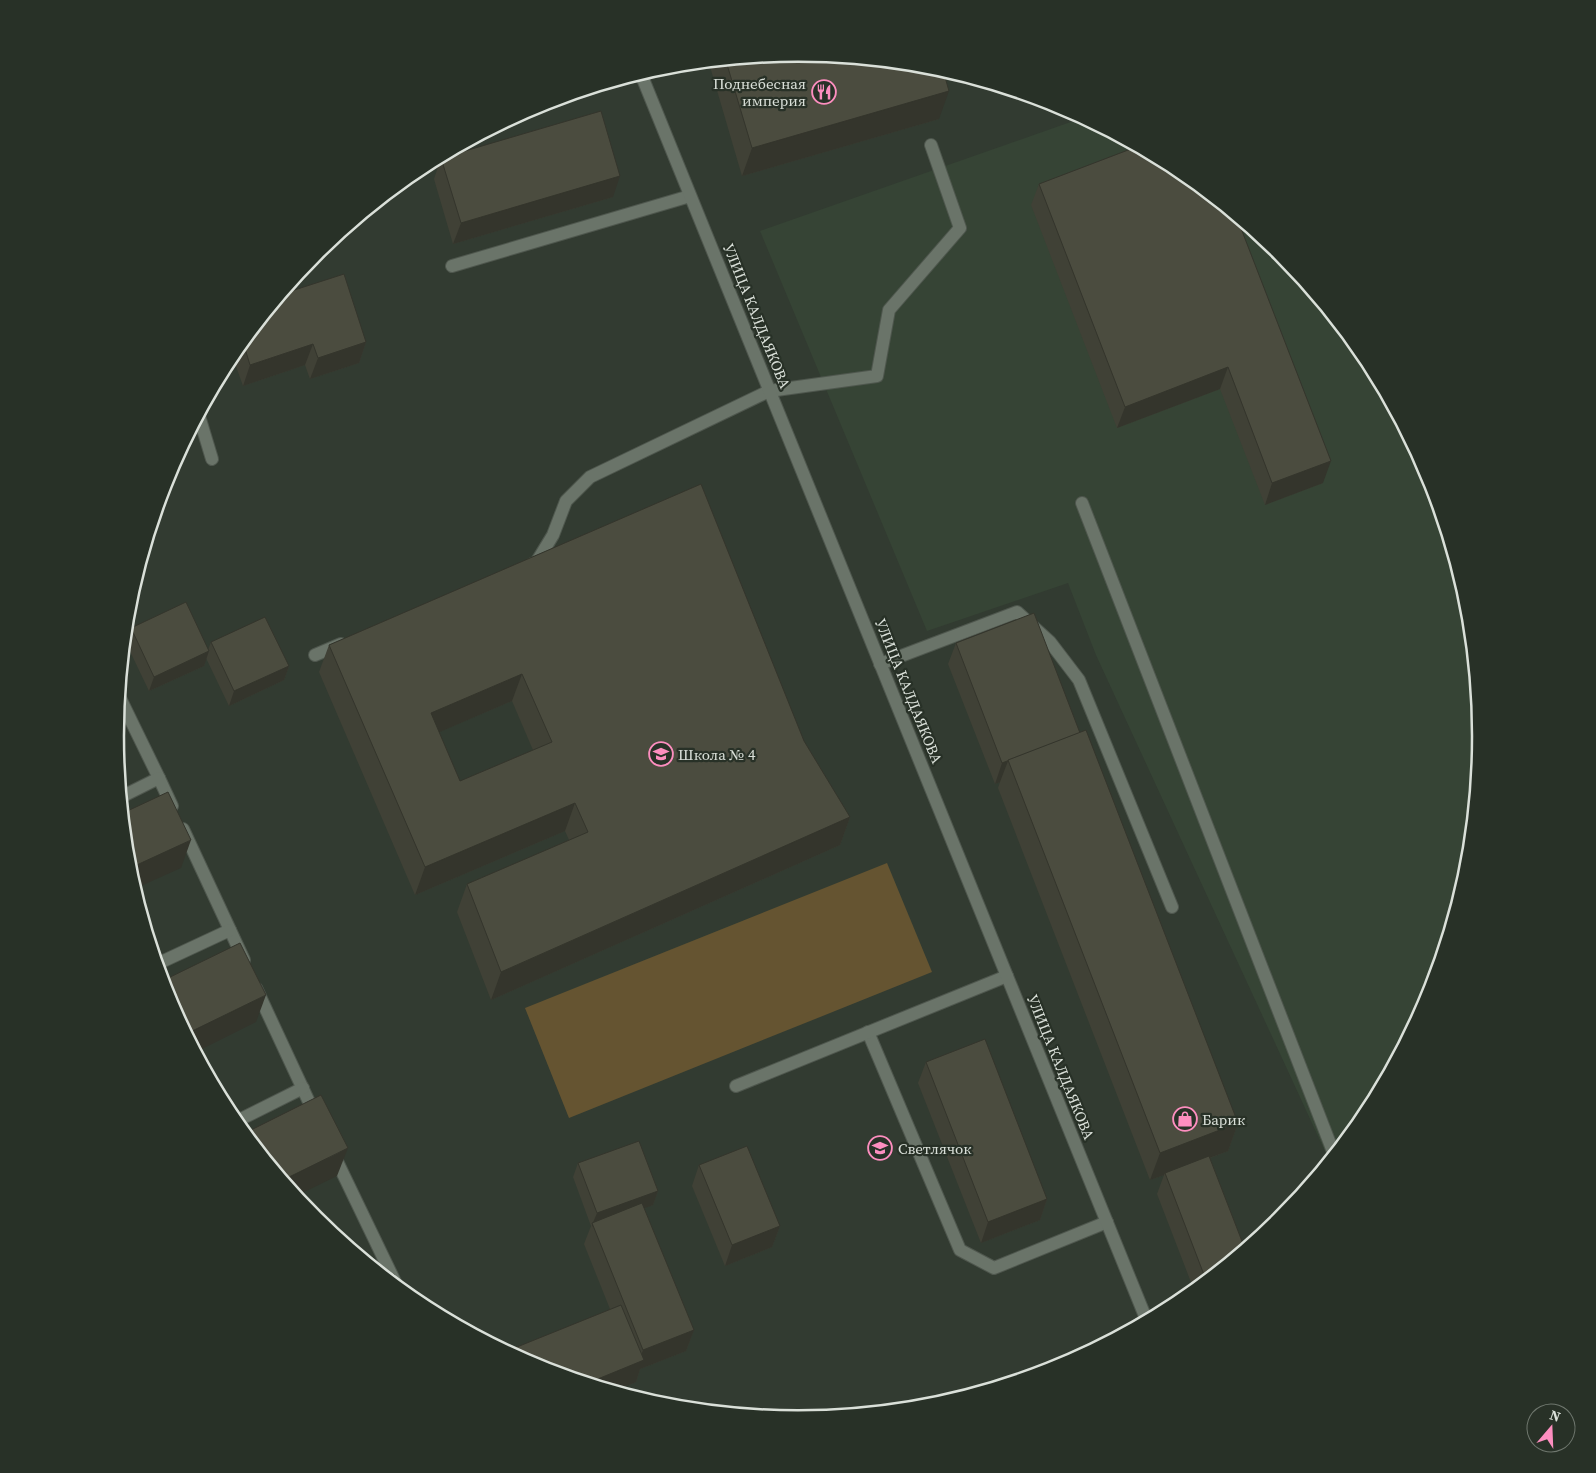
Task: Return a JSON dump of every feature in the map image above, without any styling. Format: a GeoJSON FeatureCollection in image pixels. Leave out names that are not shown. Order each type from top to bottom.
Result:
{"type":"FeatureCollection","features":[{"type":"Feature","properties":{"kind":"street","name":"УЛИЦА КАЛДАЯКОВА"},"geometry":{"type":"LineString","coordinates":[[644,80],[1144,1314]]}},
{"type":"Feature","properties":{"kind":"street"},"geometry":{"type":"LineString","coordinates":[[517,571],[536,563],[553,535],[566,501],[590,477],[769,391],[877,376],[889,310],[960,228],[932,145]]}},
{"type":"Feature","properties":{"kind":"street"},"geometry":{"type":"LineString","coordinates":[[452,266],[690,196]]}},
{"type":"Feature","properties":{"kind":"street"},"geometry":{"type":"LineString","coordinates":[[201,424],[212,459]]}},
{"type":"Feature","properties":{"kind":"street"},"geometry":{"type":"LineString","coordinates":[[1082,503],[1332,1148]]}},
{"type":"Feature","properties":{"kind":"street"},"geometry":{"type":"LineString","coordinates":[[553,535],[560,553]]}},
{"type":"Feature","properties":{"kind":"street"},"geometry":{"type":"LineString","coordinates":[[880,664],[1017,612],[1050,642],[1079,680],[1172,907]]}},
{"type":"Feature","properties":{"kind":"street"},"geometry":{"type":"LineString","coordinates":[[316,655],[352,639]]}},
{"type":"Feature","properties":{"kind":"street"},"geometry":{"type":"LineString","coordinates":[[125,708],[391,1273]]}},
{"type":"Feature","properties":{"kind":"street"},"geometry":{"type":"LineString","coordinates":[[127,794],[159,778]]}},
{"type":"Feature","properties":{"kind":"street"},"geometry":{"type":"LineString","coordinates":[[163,961],[230,930]]}},
{"type":"Feature","properties":{"kind":"street"},"geometry":{"type":"LineString","coordinates":[[736,1086],[1007,976]]}},
{"type":"Feature","properties":{"kind":"street"},"geometry":{"type":"LineString","coordinates":[[868,1032],[960,1250],[994,1268],[1107,1222]]}},
{"type":"Feature","properties":{"kind":"street"},"geometry":{"type":"LineString","coordinates":[[243,1118],[303,1088]]}},
{"type":"Feature","properties":{"kind":"shaded area"},"geometry":{"type":"Polygon","coordinates":[[[1072,121],[1135,153],[1172,176],[1242,230],[1275,260],[1333,326],[1382,400],[1421,479],[1449,562],[1459,605],[1471,692],[1471,781],[1459,868],[1449,911],[1421,994],[1382,1074],[1327,1155],[1096,655],[1068,583],[927,631],[760,231],[1072,121]]]}},
{"type":"Feature","properties":{"kind":"shaded area"},"geometry":{"type":"Polygon","coordinates":[[[887,863],[932,972],[569,1118],[525,1008],[887,863]]]}},
{"type":"Feature","properties":{"kind":"building"},"geometry":{"type":"Polygon","coordinates":[[[798,62],[842,64],[886,68],[946,79],[949,91],[752,148],[728,66],[798,62]]]}},
{"type":"Feature","properties":{"kind":"building"},"geometry":{"type":"Polygon","coordinates":[[[601,111],[620,176],[461,223],[443,164],[465,151],[601,111]]]}},
{"type":"Feature","properties":{"kind":"building"},"geometry":{"type":"Polygon","coordinates":[[[1129,150],[1172,176],[1241,230],[1331,461],[1272,483],[1228,367],[1125,407],[1039,184],[1129,150]]]}},
{"type":"Feature","properties":{"kind":"building"},"geometry":{"type":"Polygon","coordinates":[[[344,274],[366,342],[318,358],[313,344],[250,365],[246,351],[263,326],[292,291],[344,274]]]}},
{"type":"Feature","properties":{"kind":"building","name":"Школа № 4"},"geometry":{"type":"Polygon","coordinates":[[[701,484],[804,741],[850,817],[501,972],[467,884],[588,832],[575,803],[425,867],[329,645],[701,484]],[[522,674],[431,713],[460,781],[552,742],[522,674]]]}},
{"type":"Feature","properties":{"kind":"building"},"geometry":{"type":"Polygon","coordinates":[[[186,602],[209,651],[154,677],[133,632],[134,627],[186,602]]]}},
{"type":"Feature","properties":{"kind":"building"},"geometry":{"type":"Polygon","coordinates":[[[1034,613],[1080,733],[1002,763],[956,643],[1034,613]]]}},
{"type":"Feature","properties":{"kind":"building"},"geometry":{"type":"Polygon","coordinates":[[[265,617],[289,666],[234,691],[211,642],[265,617]]]}},
{"type":"Feature","properties":{"kind":"building"},"geometry":{"type":"Polygon","coordinates":[[[1086,730],[1238,1123],[1160,1153],[1008,760],[1086,730]]]}},
{"type":"Feature","properties":{"kind":"building"},"geometry":{"type":"Polygon","coordinates":[[[168,792],[191,840],[137,865],[128,810],[168,792]]]}},
{"type":"Feature","properties":{"kind":"building"},"geometry":{"type":"Polygon","coordinates":[[[240,943],[266,995],[192,1031],[169,978],[240,943]]]}},
{"type":"Feature","properties":{"kind":"building"},"geometry":{"type":"Polygon","coordinates":[[[985,1039],[1047,1199],[988,1222],[926,1062],[985,1039]]]}},
{"type":"Feature","properties":{"kind":"building"},"geometry":{"type":"Polygon","coordinates":[[[321,1095],[348,1148],[288,1177],[251,1130],[321,1095]]]}},
{"type":"Feature","properties":{"kind":"building"},"geometry":{"type":"Polygon","coordinates":[[[639,1141],[658,1191],[597,1213],[578,1163],[639,1141]]]}},
{"type":"Feature","properties":{"kind":"building"},"geometry":{"type":"Polygon","coordinates":[[[747,1146],[780,1226],[732,1245],[699,1165],[747,1146]]]}},
{"type":"Feature","properties":{"kind":"building"},"geometry":{"type":"Polygon","coordinates":[[[1209,1156],[1243,1243],[1204,1274],[1165,1173],[1209,1156]]]}},
{"type":"Feature","properties":{"kind":"building"},"geometry":{"type":"Polygon","coordinates":[[[642,1203],[694,1330],[643,1350],[592,1223],[642,1203]]]}},
{"type":"Feature","properties":{"kind":"building"},"geometry":{"type":"Polygon","coordinates":[[[621,1305],[644,1360],[596,1380],[515,1348],[621,1305]]]}},
{"type":"Feature","properties":{"kind":"place","name":"Поднебесная империя"},"geometry":{"type":"Point","coordinates":[824,92]}},
{"type":"Feature","properties":{"kind":"place","name":"Школа № 4"},"geometry":{"type":"Point","coordinates":[661,754]}},
{"type":"Feature","properties":{"kind":"place","name":"Барик"},"geometry":{"type":"Point","coordinates":[1185,1119]}},
{"type":"Feature","properties":{"kind":"place","name":"Светлячок"},"geometry":{"type":"Point","coordinates":[880,1148]}}]}
